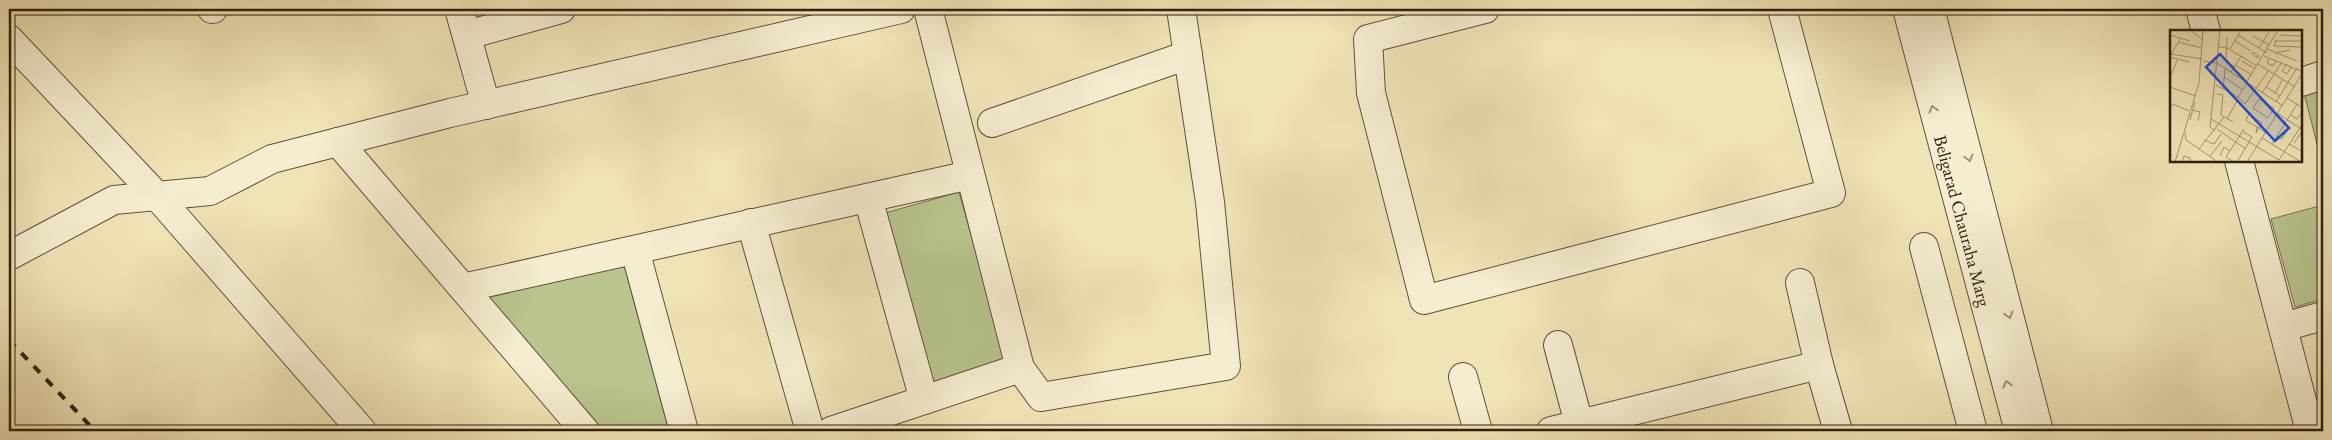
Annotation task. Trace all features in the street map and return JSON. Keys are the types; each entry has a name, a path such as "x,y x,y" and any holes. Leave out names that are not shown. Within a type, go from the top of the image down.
{"street":[{"path":"460,9 486,105"},
{"path":"467,35 561,9"},
{"path":"9,256 114,200 210,192 272,159 486,105 901,9"},
{"path":"928,9 1020,368 1041,397 1226,366 1210,202 1181,9"},
{"path":"1485,9 1368,39 1371,93 1424,300 1831,193 1782,9"},
{"name":"Beligarad Chauraha Marg","path":"1907,9 2019,431"},
{"path":"1930,9 2040,431"},
{"path":"2200,9 2206,30"},
{"path":"9,39 157,196 362,431"},
{"path":"992,123 1188,55"},
{"path":"2302,82 2323,75"},
{"path":"338,142 585,431"},
{"path":"2239,162 2310,431"},
{"path":"463,288 970,175"},
{"path":"868,198 924,400"},
{"path":"751,224 810,431"},
{"path":"1924,247 1973,431"},
{"path":"635,250 684,431"},
{"path":"1800,283 1819,365 1838,431"},
{"path":"2283,327 2323,316"},
{"path":"1558,345 1580,428"},
{"path":"1551,431 1580,428 1819,365"},
{"path":"831,431 1020,368"},
{"path":"1463,377 1478,431"}],"green space":[{"path":"2323,88 2323,167 2304,93"},
{"path":"959,192 1007,364 933,385 885,213"},
{"path":"2323,205 2323,299 2295,307 2271,219"},
{"path":"624,265 669,431 603,431 487,296"}],"railway":[{"path":"9,340 95,431"}]}
